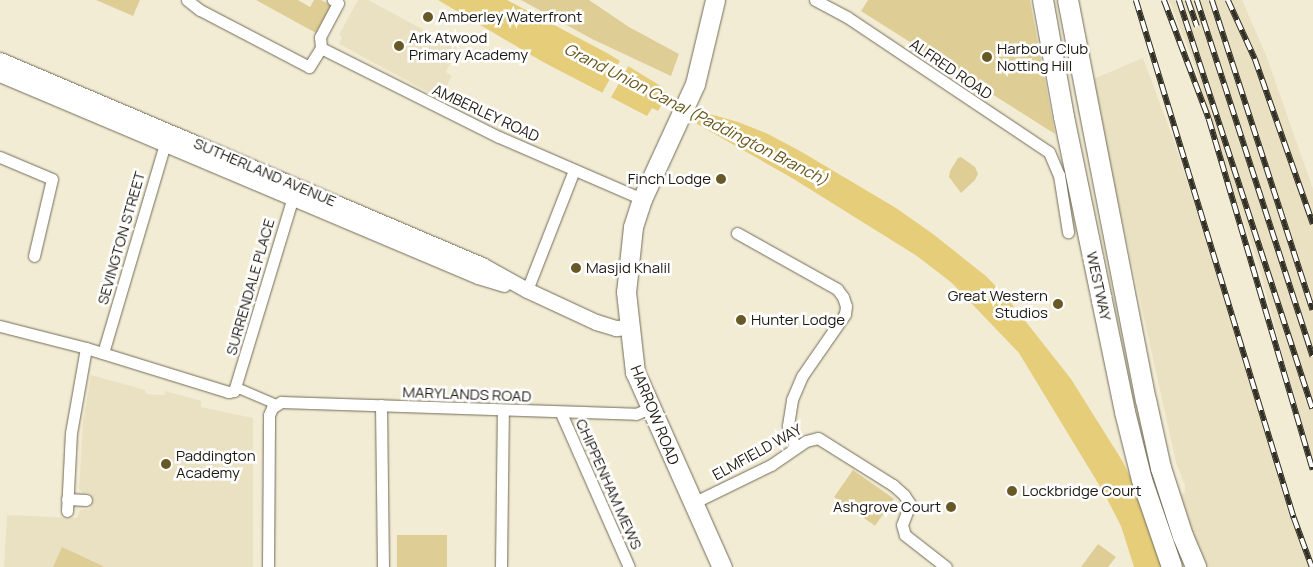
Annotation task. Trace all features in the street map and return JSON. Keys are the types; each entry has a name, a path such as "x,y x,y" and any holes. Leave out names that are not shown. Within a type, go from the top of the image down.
{"highway":[{"name":"WESTWAY","path":"1043,0 1064,117 1125,412 1142,480 1172,567"},
{"name":"WESTWAY","path":"1068,0 1161,468 1183,536 1196,567"}],"main road":[{"name":"HARROW ROAD","path":"715,0 692,92 642,199 633,227 628,256 626,292 628,327 635,372 722,567"}],"street":[{"path":"187,0 200,10 309,67 322,48 320,37 338,3 333,0"},
{"name":"ALFRED ROAD","path":"815,0 846,17 1049,152 1058,175 1068,232"},
{"name":"AMBERLEY ROAD","path":"322,48 444,111 642,199"},
{"name":"SUTHERLAND AVENUE","path":"0,60 167,137 294,191 478,276 527,290 596,322 616,328 628,327"},
{"name":"SUTHERLAND AVENUE","path":"0,74 167,137"},
{"name":"SEVINGTON STREET","path":"102,353 167,137"},
{"path":"0,158 52,179 34,256"},
{"path":"527,290 574,170"},
{"name":"SURRENDALE PLACE","path":"232,389 294,191"},
{"path":"737,232 837,289 846,306 845,314 802,376 792,400 788,426 795,447"},
{"name":"MARYLANDS ROAD","path":"0,326 86,348 279,403 636,414 650,408"},
{"path":"67,511 71,433 86,348"},
{"path":"268,567 269,415 279,403"},
{"path":"381,405 383,567"},
{"path":"501,567 503,410"},
{"name":"CHIPPENHAM MEWS","path":"561,412 629,567"},
{"name":"ELMFIELD WAY","path":"693,503 771,465 795,447 818,438 893,486 910,504 902,526 905,535 946,567"},
{"path":"67,499 86,500"}],"shaded area":[{"path":"96,0 140,0 133,16"},
{"path":"256,0 298,0 310,7 314,0 321,0 331,5 316,33"},
{"name":"Ark Atwood Primary Academy","path":"358,0 368,0 458,48 446,72 452,76 442,95 432,90 430,93 339,44 342,37 339,35"},
{"path":"521,0 589,0 629,27 679,54 671,76 592,39"},
{"name":"Harbour Club Notting Hill","path":"868,0 1030,0 1055,134 861,11"},
{"path":"1169,0 1242,0 1266,55 1313,189 1313,460 1285,365 1258,262 1217,145 1194,63"},
{"path":"1143,58 1175,144 1228,308 1290,518 1309,567 1187,567 1176,495 1185,493 1185,486 1176,462 1091,80"},
{"path":"961,157 975,167 978,174 975,180 961,193 949,177 950,171 958,158"},
{"name":"Paddington Academy","path":"91,375 145,390 146,394 165,395 165,391 201,401 201,407 253,418 253,567 4,567 7,515 77,518 80,510 90,509 91,494 83,493 79,489 83,422"},
{"path":"853,470 894,499 875,526 834,497"},
{"path":"397,535 447,535 447,567 397,567"},
{"path":"1098,544 1116,557 1108,567 1081,567"},
{"path":"62,547 105,567 53,567"}],"water":[{"name":"Grand Union Canal (Paddington Branch)","path":"438,0 507,0 607,53 659,85 668,95 699,111 738,122 766,133 800,151 896,208 933,234 987,277 1008,299 1071,379 1123,462 1141,500 1164,567 1134,567 1121,526 1104,493 1019,353 952,283 917,256 792,178 662,104 658,111 652,108 647,116 543,62"}],"pier":[{"path":"621,59 630,64 610,99 602,94"}],"railway":[{"path":"1136,0 1294,518 1312,567"},
{"path":"1164,0 1209,119 1313,470"},
{"path":"1179,0 1313,409"},
{"path":"1188,0 1197,26"},
{"path":"1197,0 1313,357"},
{"path":"1212,0 1313,310"},
{"path":"1228,0 1255,59 1313,224"}],"place":[{"name":"Amberley Waterfront","path":"428,17"},
{"name":"Ark Atwood Primary Academy","path":"399,46"},
{"name":"Harbour Club Notting Hill","path":"987,57"},
{"name":"Finch Lodge","path":"721,179"},
{"name":"Masjid Khalil","path":"576,268"},
{"name":"Great Western Studios","path":"1058,304"},
{"name":"Hunter Lodge","path":"741,320"},
{"name":"Paddington Academy","path":"166,464"},
{"name":"Lockbridge Court","path":"1012,491"},
{"name":"Ashgrove Court","path":"951,507"}]}
